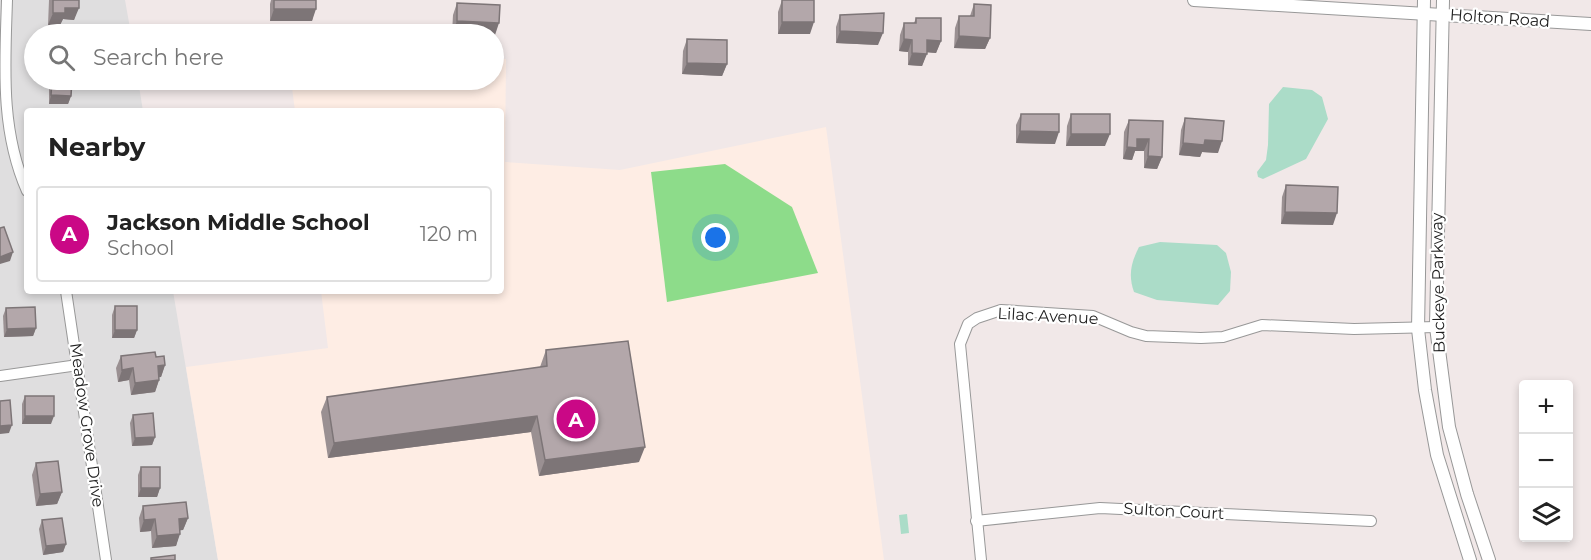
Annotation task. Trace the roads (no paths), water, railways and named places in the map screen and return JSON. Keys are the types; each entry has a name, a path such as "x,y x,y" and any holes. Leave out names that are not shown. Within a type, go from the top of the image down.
{"street":[{"path":"7,0 5,100 10,141 24,182"},
{"name":"Holton Road","path":"1194,0 1591,24"},
{"name":"Buckeye Parkway","path":"1424,0 1418,329 1425,390 1437,455 1470,560"},
{"name":"Buckeye Parkway","path":"1443,0 1436,327 1449,427 1467,494 1489,560"},
{"name":"Meadow Grove Drive","path":"66,294 106,560"},
{"name":"Lilac Avenue","path":"981,560 960,344 968,324 977,318 1001,310 1082,315 1106,319 1131,332 1146,336 1201,338 1223,337 1262,325 1418,329 1436,327"},
{"path":"0,376 78,365"},
{"name":"Sulton Court","path":"976,521 1100,508 1371,522"}],"place":[{"name":"Jackson Middle School","path":"576,419"}]}
